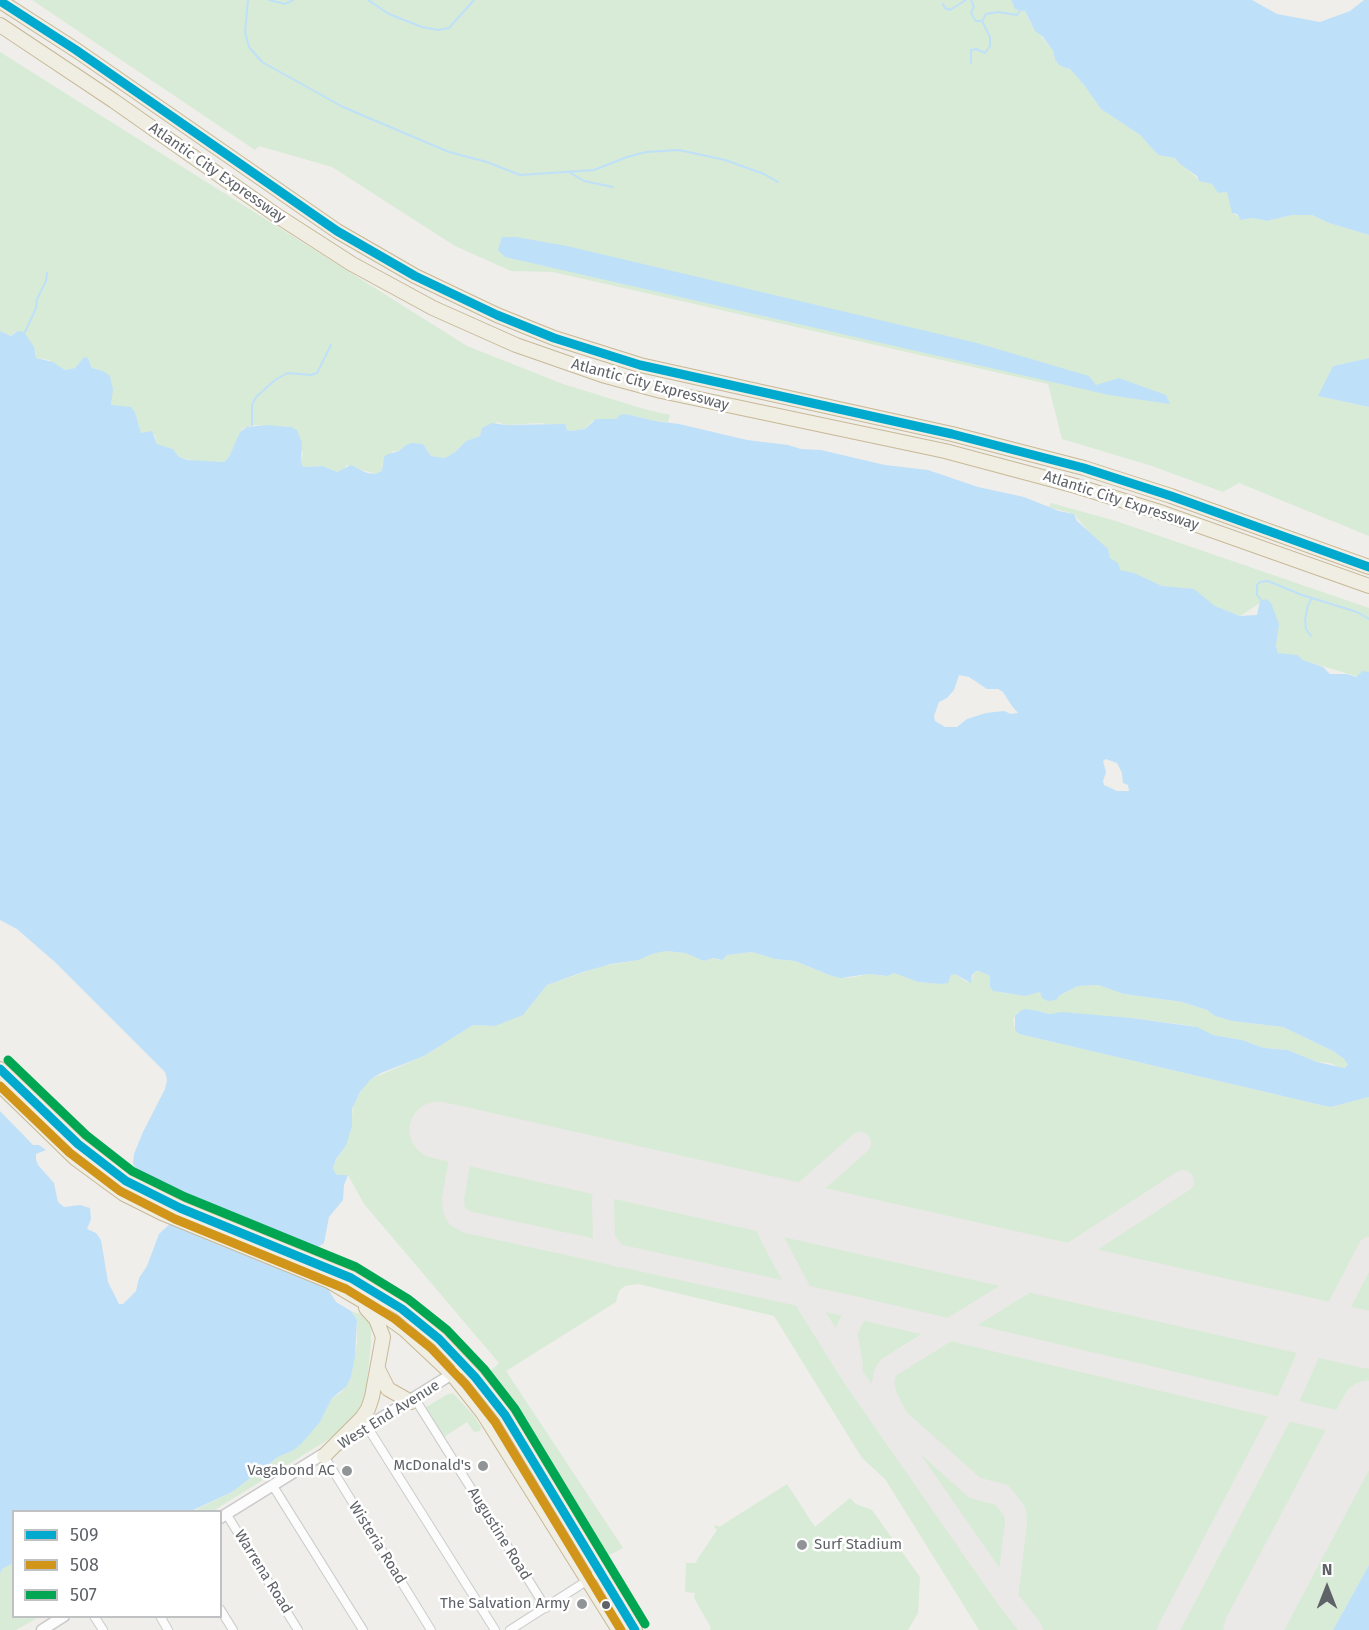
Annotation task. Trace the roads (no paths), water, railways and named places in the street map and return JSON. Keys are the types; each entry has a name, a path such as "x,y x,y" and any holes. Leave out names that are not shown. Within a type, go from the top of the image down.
{"highway":[{"name":"Atlantic City Expressway","path":"0,2 84,56 337,231 415,276 497,315 554,338 640,365 952,434 1084,468 1171,496 1369,567"},
{"name":"Atlantic City Expressway","path":"0,25 114,100 276,215 343,259 432,308 516,345 602,375 671,393 945,451 1044,476 1163,513 1369,586"},
{"path":"0,1068 88,1154 164,1208"},
{"path":"0,1085 87,1168 124,1194 332,1276 371,1289 402,1309 439,1339 486,1389 505,1415 594,1577 619,1630"},
{"path":"324,1456 365,1413 372,1397 383,1341 381,1328 373,1315 332,1276"},
{"path":"344,1289 404,1329 452,1374 492,1426 594,1577 635,1630"},
{"path":"378,1369 388,1389 413,1400"}],"main road":[{"name":"West End Avenue","path":"224,1516 324,1456 465,1366"},
{"path":"42,1630 62,1618"}],"street":[{"name":"Augustine Road","path":"413,1400 546,1608"},
{"path":"368,1428 495,1630"},
{"name":"Wisteria Road","path":"324,1456 431,1630"},
{"path":"273,1486 363,1630"},
{"name":"Warrena Road","path":"224,1516 298,1630"},
{"path":"510,1630 594,1577"},
{"path":"222,1612 233,1630"}],"water":[{"path":"1011,0 1252,0 1277,14 1320,22 1350,11 1364,0 1369,0 1369,235 1329,223 1312,215 1292,215 1267,221 1253,218 1241,220 1237,214 1232,213 1227,192 1218,193 1212,184 1199,181 1197,176 1175,158 1158,155 1140,135 1101,109 1070,69 1060,66 1055,60 1053,51 1043,37 1035,31 1025,11 1015,9"},
{"path":"502,237 516,237 567,246 977,343 1089,376 1096,385 1119,378 1166,395 1170,404 1109,395 505,257 498,250"},
{"path":"0,331 11,336 18,331 24,332 34,347 36,358 53,362 65,370 75,368 84,357 88,358 92,368 110,376 113,389 111,405 131,407 135,412 141,433 152,431 157,444 173,449 179,457 188,460 224,462 229,457 240,432 247,427 266,425 291,427 297,430 302,443 303,467 323,466 337,472 351,465 367,473 375,474 382,471 384,457 399,451 406,445 423,444 431,456 445,458 466,441 480,436 482,428 492,423 505,425 565,424 567,430 570,431 585,429 596,419 616,419 626,414 747,440 821,450 885,465 928,470 978,487 1024,497 1059,511 1074,514 1077,521 1108,549 1110,558 1118,563 1120,570 1134,573 1162,586 1194,589 1215,606 1240,616 1257,615 1260,601 1266,599 1271,603 1279,624 1276,645 1278,653 1297,655 1303,660 1323,667 1330,674 1347,674 1356,677 1363,671 1369,672 1369,1097 1331,1107 1325,1106 1019,1034 1015,1030 1015,1015 1024,1009 1050,1014 1062,1012 1132,1018 1197,1027 1213,1035 1242,1040 1264,1048 1288,1050 1317,1062 1344,1068 1348,1065 1333,1051 1283,1027 1232,1021 1182,1002 1124,994 1098,985 1078,986 1060,995 1056,1000 1048,1001 1042,998 1040,992 1025,996 993,991 990,987 990,976 979,971 972,975 971,983 955,974 951,975 948,983 941,984 918,982 894,973 887,976 868,974 841,978 795,961 775,959 752,952 727,955 722,960 713,958 704,961 685,953 666,951 639,960 611,964 583,972 547,985 523,1015 495,1026 473,1025 424,1056 381,1073 371,1079 360,1092 352,1109 352,1126 346,1146 336,1159 333,1169 337,1175 348,1175 344,1185 343,1200 329,1217 324,1243 315,1249 312,1256 336,1302 351,1311 357,1320 355,1357 351,1377 346,1387 332,1398 320,1422 301,1444 278,1457 232,1492 193,1510 12,1510 12,1564 2,1569 0,1574 0,1111 33,1145 39,1145 46,1150 36,1154 36,1160 54,1183 58,1202 64,1207 80,1205 90,1208 91,1219 87,1229 96,1233 101,1240 108,1282 119,1304 123,1304 136,1291 139,1278 147,1266 159,1234 176,1218 189,1200 133,1164 134,1154 143,1132 165,1089 167,1080 165,1072 56,963 17,929 0,920","holes":["959,675 969,677 987,689 998,689 1003,692 1018,713 1011,714 1004,711 986,713 967,719 957,727 945,727 935,721 934,716 939,702 947,698 954,690","1106,759 1117,763 1122,773 1123,783 1128,785 1129,791 1117,791 1104,785 1106,772 1103,761"]},
{"path":"1369,358 1369,407 1318,396 1333,366"},
{"path":"1369,1565 1369,1630 1333,1630"}],"waterway":[{"path":"248,0 245,32 249,47 262,62 343,107 449,152 487,162 520,175 594,170 646,152 679,150 725,160 764,174 778,182"},
{"path":"269,0 285,4 293,0"},
{"path":"368,0 389,14 422,27 438,30 449,28 474,0"},
{"path":"943,4 950,10 966,0"},
{"path":"971,0 974,7 971,12 973,17 976,21 982,21"},
{"path":"982,21 986,14 998,12 1017,15 1020,10"},
{"path":"971,63 971,50 976,49 985,53 990,46 990,37 982,21"},
{"path":"569,172 584,181 613,187"},
{"path":"25,332 36,308 47,273"},
{"path":"252,425 252,405 256,397 275,380 287,373 311,375 317,373 331,345"},
{"path":"1261,600 1257,595 1257,585 1268,581 1302,595 1357,612 1369,619"},
{"path":"1311,636 1306,629 1305,620 1312,598"}],"place":[{"name":"McDonald's","path":"483,1466"},
{"name":"Vagabond AC","path":"347,1471"},
{"name":"Surf Stadium","path":"802,1545"},
{"name":"The Salvation Army","path":"582,1604"}]}
